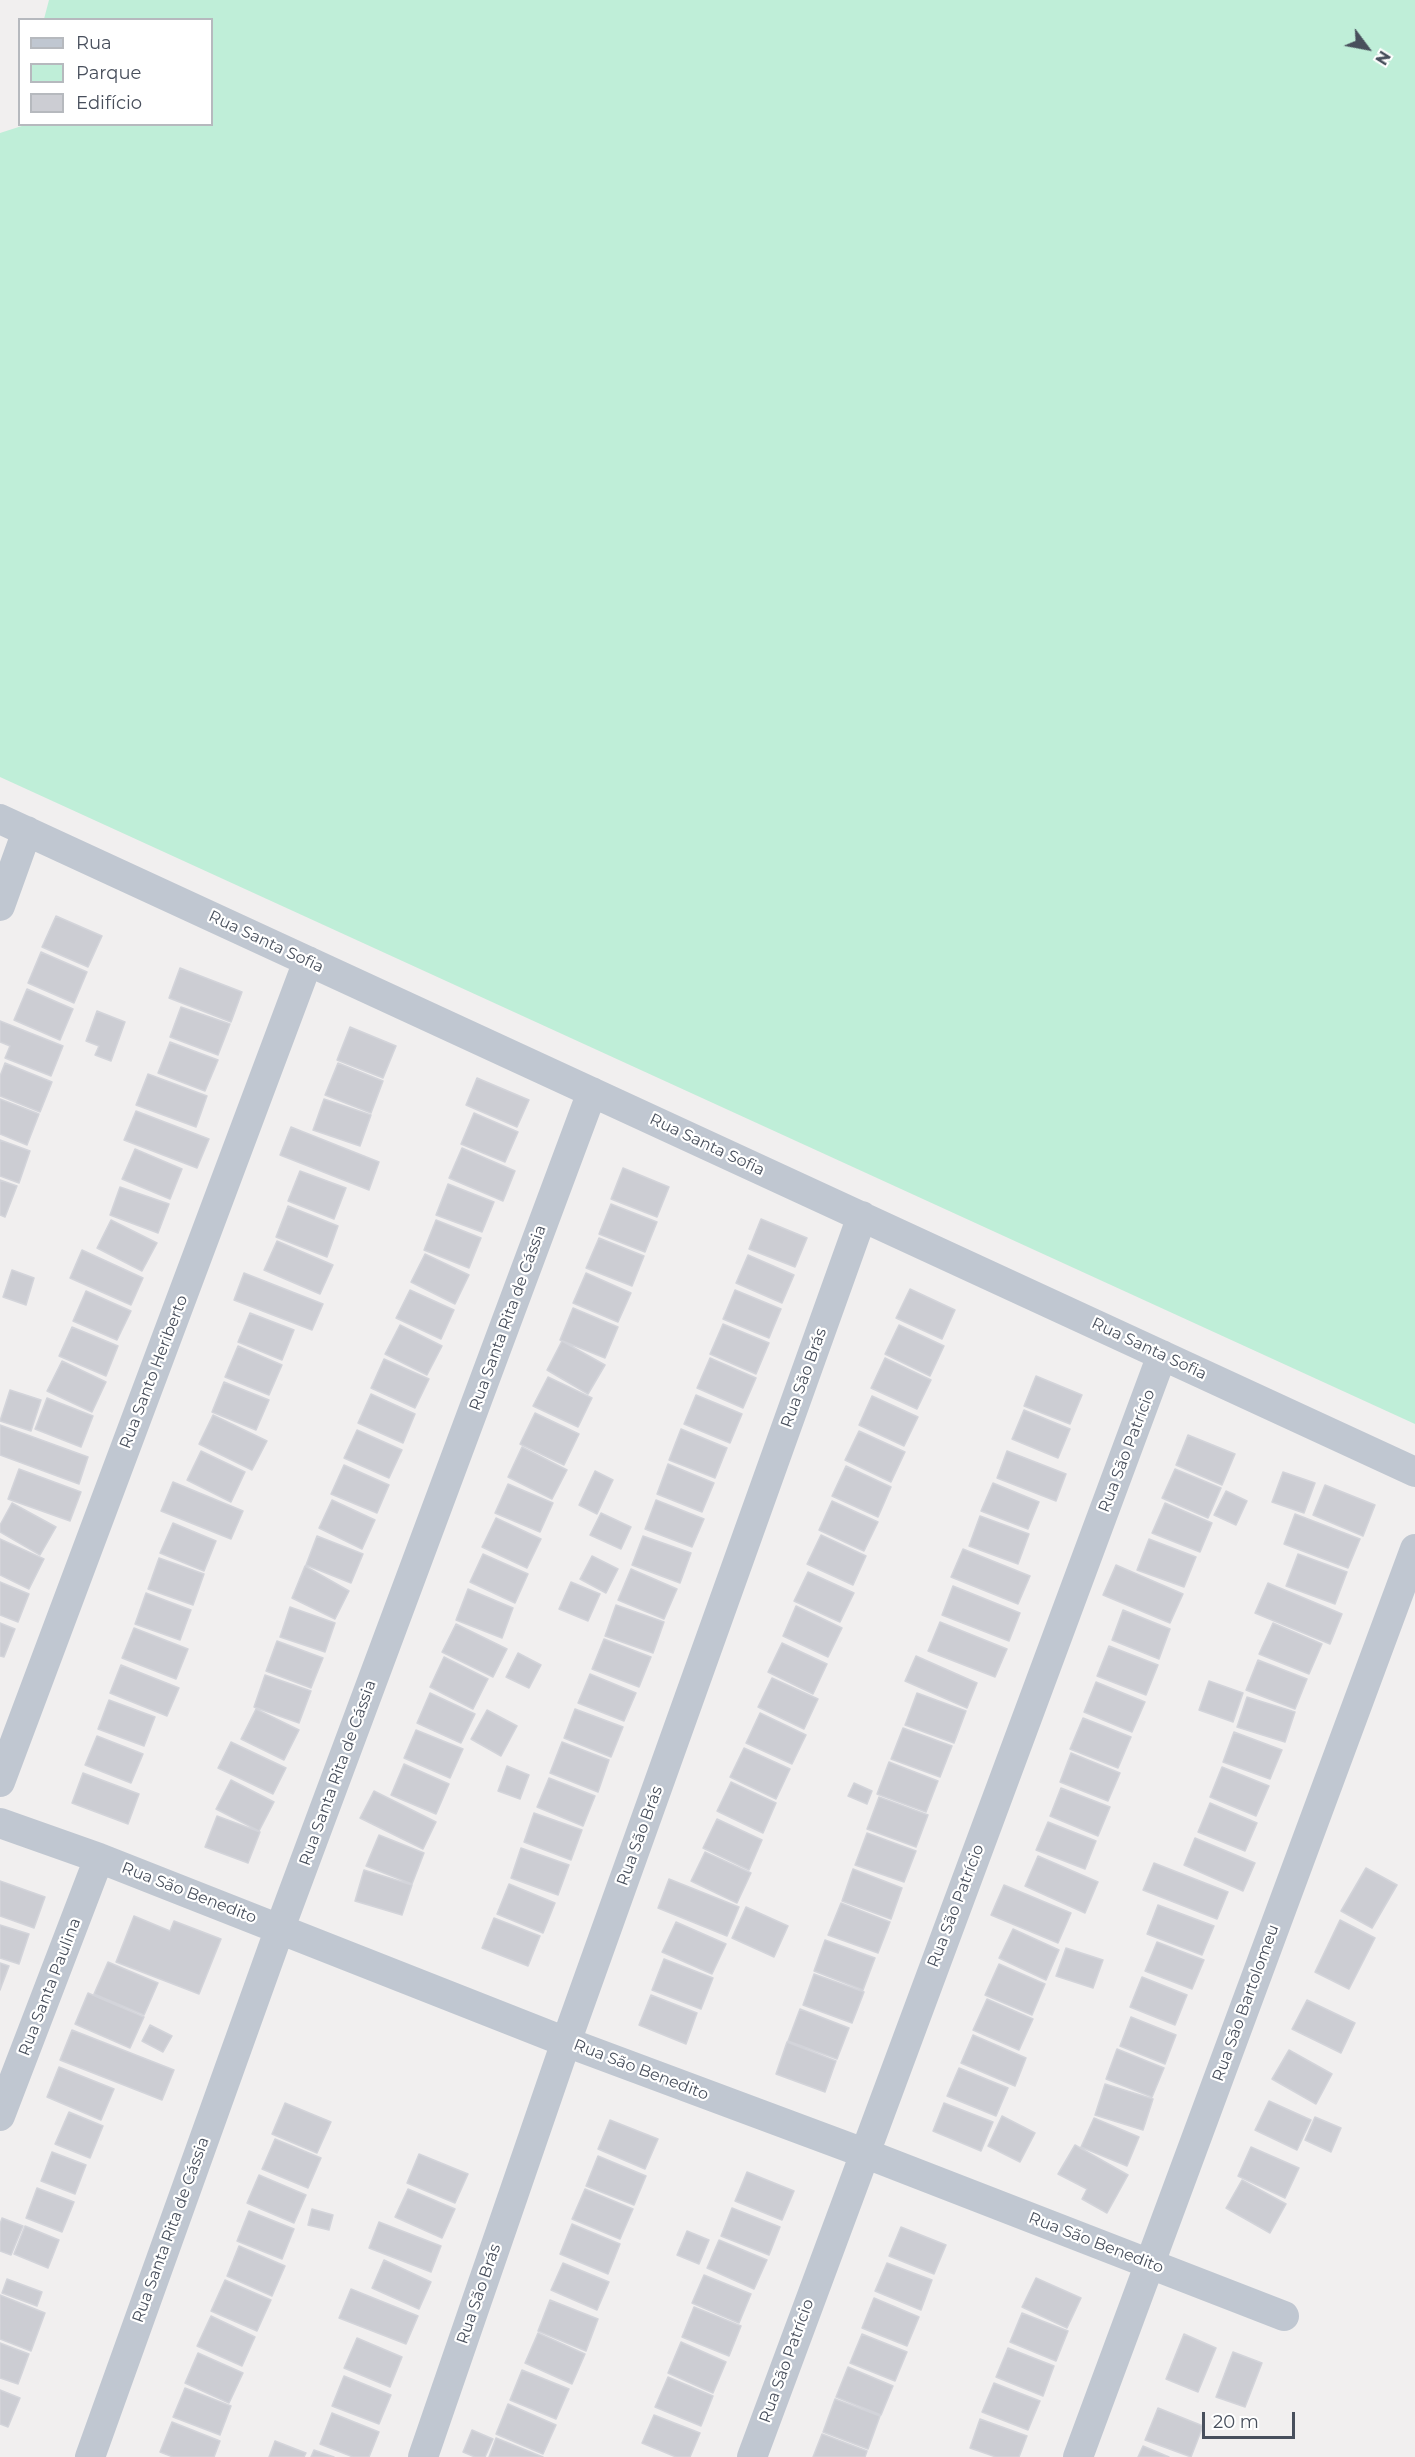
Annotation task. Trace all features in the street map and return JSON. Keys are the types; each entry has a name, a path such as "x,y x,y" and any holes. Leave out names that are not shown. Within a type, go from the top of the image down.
{"street":[{"name":"Rua Santa Sofia","path":"0,819 1415,1472"},
{"path":"0,906 27,831"},
{"name":"Rua Santo Heriberto","path":"0,1782 308,961"},
{"name":"Rua Santa Rita de Cássia","path":"90,2457 280,1928 592,1092"},
{"name":"Rua São Brás","path":"423,2457 566,2042 862,1216"},
{"name":"Rua São Patrício","path":"752,2457 1162,1355"},
{"name":"Rua São Bartolomeu","path":"1078,2457 1415,1549"},
{"name":"Rua São Benedito","path":"0,1822 280,1928 566,2042 864,2153 1284,2316"},
{"name":"Rua Santa Paulina","path":"0,2116 99,1858"}],"green space":[{"path":"49,0 1415,0 1415,1424 0,777 0,133 22,126 213,126 213,18 44,18"}],"building":[{"path":"56,916 102,936 88,967 42,947"},
{"path":"41,952 87,972 74,1003 28,983"},
{"path":"180,968 242,992 231,1022 169,998"},
{"path":"27,989 73,1009 60,1040 14,1020"},
{"path":"181,1007 230,1024 218,1055 170,1037"},
{"path":"97,1011 125,1022 111,1061 95,1055 99,1046 86,1041"},
{"path":"0,1021 63,1046 51,1076 5,1058 10,1046 0,1042"},
{"path":"350,1027 396,1046 383,1078 337,1060"},
{"path":"170,1042 218,1060 205,1091 158,1073"},
{"path":"5,1063 52,1082 40,1112 0,1096 0,1076"},
{"path":"338,1063 383,1081 371,1113 325,1095"},
{"path":"148,1074 207,1096 196,1127 136,1105"},
{"path":"477,1078 529,1100 517,1127 466,1105"},
{"path":"0,1099 39,1114 27,1145 0,1134"},
{"path":"324,1099 371,1115 360,1146 313,1130"},
{"path":"136,1111 209,1139 197,1168 124,1140"},
{"path":"474,1113 518,1132 505,1162 461,1144"},
{"path":"291,1127 379,1162 369,1190 280,1155"},
{"path":"0,1140 30,1151 19,1183 0,1176"},
{"path":"462,1148 515,1171 503,1201 449,1178"},
{"path":"135,1149 182,1169 170,1199 122,1179"},
{"path":"623,1168 669,1187 657,1217 611,1199"},
{"path":"300,1171 346,1188 334,1219 288,1201"},
{"path":"0,1180 17,1186 5,1217 0,1215"},
{"path":"448,1184 494,1202 482,1232 436,1215"},
{"path":"120,1187 169,1204 158,1233 110,1215"},
{"path":"611,1204 657,1222 645,1252 599,1234"},
{"path":"288,1206 338,1226 327,1257 276,1237"},
{"path":"761,1219 807,1238 795,1267 749,1249"},
{"path":"111,1220 157,1243 142,1271 97,1248"},
{"path":"436,1220 481,1238 469,1268 424,1250"},
{"path":"599,1238 644,1256 632,1286 586,1268"},
{"path":"277,1241 333,1265 320,1294 264,1270"},
{"path":"82,1250 143,1278 131,1305 70,1278"},
{"path":"425,1254 469,1275 455,1304 411,1282"},
{"path":"748,1255 794,1275 782,1303 736,1283"},
{"path":"12,1270 34,1278 26,1305 3,1297"},
{"path":"244,1273 323,1304 312,1330 234,1300"},
{"path":"586,1273 631,1293 618,1322 573,1303"},
{"path":"910,1289 955,1310 942,1339 896,1318"},
{"path":"410,1290 454,1310 441,1339 396,1318"},
{"path":"735,1290 781,1309 769,1338 723,1319"},
{"path":"86,1291 131,1311 117,1340 73,1321"},
{"path":"573,1308 618,1327 605,1358 560,1340"},
{"path":"250,1313 294,1330 282,1360 238,1342"},
{"path":"723,1324 769,1343 756,1374 710,1354"},
{"path":"400,1325 442,1346 427,1375 385,1354"},
{"path":"899,1325 944,1346 930,1376 885,1354"},
{"path":"72,1327 118,1346 106,1376 59,1356"},
{"path":"562,1341 605,1365 588,1394 547,1370"},
{"path":"238,1346 282,1365 269,1395 225,1377"},
{"path":"710,1358 756,1378 743,1408 697,1388"},
{"path":"885,1358 931,1380 917,1409 871,1388"},
{"path":"384,1359 429,1379 415,1408 371,1388"},
{"path":"62,1361 106,1382 92,1412 47,1391"},
{"path":"1036,1376 1082,1395 1070,1424 1024,1406"},
{"path":"548,1377 592,1398 578,1427 533,1406"},
{"path":"224,1382 269,1400 256,1430 212,1412"},
{"path":"10,1390 41,1400 31,1431 0,1421"},
{"path":"371,1394 415,1414 403,1443 358,1423"},
{"path":"696,1395 742,1414 730,1443 684,1424"},
{"path":"872,1396 918,1417 904,1446 859,1425"},
{"path":"47,1398 93,1416 81,1447 35,1429"},
{"path":"1024,1410 1070,1429 1058,1458 1012,1439"},
{"path":"535,1413 579,1434 564,1465 520,1444"},
{"path":"213,1415 267,1441 252,1470 199,1444"},
{"path":"0,1425 88,1457 79,1484 0,1455"},
{"path":"681,1429 727,1448 715,1478 669,1460"},
{"path":"357,1430 402,1450 389,1478 344,1458"},
{"path":"859,1431 905,1452 891,1482 845,1460"},
{"path":"1188,1435 1235,1454 1222,1485 1176,1465"},
{"path":"522,1447 567,1470 552,1499 508,1477"},
{"path":"201,1451 245,1472 231,1502 187,1480"},
{"path":"1007,1451 1066,1474 1056,1501 997,1478"},
{"path":"668,1464 714,1483 702,1512 657,1494"},
{"path":"344,1465 389,1485 377,1513 331,1494"},
{"path":"846,1466 891,1487 878,1517 832,1496"},
{"path":"19,1469 81,1492 70,1521 8,1499"},
{"path":"1175,1469 1221,1488 1208,1518 1162,1498"},
{"path":"595,1471 613,1480 597,1514 579,1505"},
{"path":"1283,1472 1315,1483 1304,1513 1272,1502"},
{"path":"173,1482 243,1511 231,1539 161,1511"},
{"path":"993,1483 1039,1502 1028,1529 981,1511"},
{"path":"508,1484 553,1503 540,1532 495,1513"},
{"path":"1325,1485 1375,1505 1363,1536 1313,1515"},
{"path":"1226,1491 1247,1501 1236,1525 1214,1515"},
{"path":"332,1500 375,1520 362,1549 319,1528"},
{"path":"656,1500 704,1519 692,1547 645,1529"},
{"path":"832,1501 878,1522 864,1551 819,1530"},
{"path":"12,1503 56,1527 40,1555 0,1532 0,1525"},
{"path":"1165,1503 1212,1523 1200,1552 1152,1533"},
{"path":"601,1513 631,1527 621,1549 590,1535"},
{"path":"1295,1514 1360,1539 1348,1568 1284,1544"},
{"path":"980,1516 1029,1534 1018,1564 969,1546"},
{"path":"496,1518 541,1539 527,1568 482,1547"},
{"path":"173,1523 216,1541 204,1571 160,1553"},
{"path":"821,1535 866,1556 853,1585 807,1564"},
{"path":"317,1536 363,1554 351,1583 306,1565"},
{"path":"643,1536 691,1553 680,1583 632,1565"},
{"path":"0,1539 44,1559 29,1589 0,1575"},
{"path":"1149,1539 1196,1557 1184,1587 1137,1570"},
{"path":"963,1549 1030,1576 1018,1604 951,1577"},
{"path":"483,1554 528,1574 515,1603 470,1582"},
{"path":"1298,1554 1347,1572 1335,1604 1286,1586"},
{"path":"592,1556 618,1569 606,1593 580,1579"},
{"path":"159,1558 204,1574 193,1605 148,1589"},
{"path":"1116,1565 1183,1594 1170,1623 1103,1595"},
{"path":"305,1566 349,1591 335,1619 292,1598"},
{"path":"631,1569 677,1589 664,1619 618,1600"},
{"path":"808,1572 854,1593 840,1622 794,1601"},
{"path":"0,1582 29,1594 18,1622 0,1615"},
{"path":"571,1582 600,1594 588,1621 559,1609"},
{"path":"1268,1583 1342,1614 1330,1644 1255,1613"},
{"path":"953,1586 1020,1613 1009,1641 942,1615"},
{"path":"468,1589 513,1608 502,1638 456,1620"},
{"path":"146,1593 191,1610 180,1640 135,1624"},
{"path":"616,1605 664,1622 653,1653 605,1636"},
{"path":"796,1606 842,1628 828,1657 783,1636"},
{"path":"290,1607 335,1623 325,1652 280,1637"},
{"path":"1123,1610 1170,1629 1159,1659 1112,1640"},
{"path":"940,1622 1007,1649 995,1677 928,1651"},
{"path":"0,1623 15,1629 4,1657 0,1656"},
{"path":"1273,1623 1322,1644 1309,1674 1259,1654"},
{"path":"456,1624 507,1649 493,1677 442,1652"},
{"path":"134,1628 188,1649 176,1679 122,1658"},
{"path":"604,1639 651,1657 639,1687 592,1669"},
{"path":"277,1641 323,1658 311,1688 266,1671"},
{"path":"782,1643 827,1664 813,1694 768,1672"},
{"path":"1109,1646 1158,1665 1146,1695 1097,1676"},
{"path":"518,1653 541,1665 529,1688 506,1677"},
{"path":"916,1656 977,1683 967,1708 905,1681"},
{"path":"444,1657 488,1679 473,1709 430,1687"},
{"path":"1258,1660 1307,1679 1295,1709 1246,1690"},
{"path":"121,1665 179,1688 167,1716 110,1693"},
{"path":"590,1674 636,1693 624,1721 578,1703"},
{"path":"265,1675 311,1691 299,1723 254,1707"},
{"path":"772,1678 818,1699 804,1729 758,1707"},
{"path":"1209,1681 1243,1693 1233,1722 1199,1710"},
{"path":"1096,1682 1145,1702 1132,1732 1084,1712"},
{"path":"430,1693 475,1714 461,1743 417,1723"},
{"path":"917,1693 966,1711 954,1743 905,1725"},
{"path":"1247,1697 1295,1712 1285,1742 1237,1727"},
{"path":"109,1700 155,1717 144,1746 98,1729"},
{"path":"256,1709 299,1730 284,1760 241,1739"},
{"path":"575,1709 623,1727 611,1757 564,1738"},
{"path":"487,1710 517,1726 501,1756 471,1739"},
{"path":"760,1713 806,1735 792,1764 746,1743"},
{"path":"1083,1718 1131,1737 1118,1768 1070,1749"},
{"path":"903,1728 952,1746 940,1777 891,1759"},
{"path":"416,1730 463,1749 450,1778 404,1758"},
{"path":"1234,1732 1282,1750 1270,1779 1223,1762"},
{"path":"97,1736 143,1754 131,1783 85,1765"},
{"path":"231,1742 286,1768 273,1794 218,1768"},
{"path":"562,1742 609,1760 598,1792 550,1773"},
{"path":"744,1748 790,1769 776,1799 730,1777"},
{"path":"1071,1753 1120,1773 1108,1801 1060,1782"},
{"path":"889,1762 938,1781 926,1812 877,1794"},
{"path":"404,1764 449,1784 436,1814 391,1795"},
{"path":"507,1766 529,1775 520,1799 498,1791"},
{"path":"1222,1767 1269,1786 1256,1816 1210,1797"},
{"path":"83,1773 139,1794 128,1824 72,1803"},
{"path":"549,1778 595,1796 583,1826 537,1807"},
{"path":"231,1780 274,1802 259,1831 216,1809"},
{"path":"731,1782 776,1803 763,1833 717,1811"},
{"path":"854,1783 872,1791 867,1804 848,1796"},
{"path":"1061,1788 1110,1807 1098,1836 1050,1816"},
{"path":"374,1791 436,1822 423,1849 360,1818"},
{"path":"879,1797 928,1815 916,1847 867,1829"},
{"path":"1210,1803 1257,1823 1245,1851 1198,1832"},
{"path":"534,1813 582,1830 571,1860 524,1842"},
{"path":"217,1816 260,1832 248,1863 205,1847"},
{"path":"717,1819 762,1840 749,1870 703,1848"},
{"path":"1048,1822 1096,1841 1085,1869 1036,1850"},
{"path":"867,1833 916,1851 904,1882 855,1865"},
{"path":"379,1835 424,1853 412,1884 366,1866"},
{"path":"1195,1838 1255,1863 1243,1891 1184,1865"},
{"path":"521,1848 569,1865 558,1895 511,1878"},
{"path":"705,1852 751,1873 737,1903 691,1881"},
{"path":"1038,1856 1098,1882 1085,1913 1025,1886"},
{"path":"1154,1863 1228,1892 1217,1919 1143,1890"},
{"path":"1366,1868 1397,1885 1372,1928 1341,1911"},
{"path":"853,1869 902,1888 891,1919 842,1901"},
{"path":"364,1870 412,1885 402,1915 355,1901"},
{"path":"669,1879 739,1907 727,1936 658,1908"},
{"path":"0,1881 45,1897 34,1928 0,1916"},
{"path":"509,1884 555,1903 543,1933 497,1914"},
{"path":"1004,1885 1071,1913 1058,1943 991,1915"},
{"path":"841,1903 890,1922 878,1953 828,1935"},
{"path":"1158,1905 1214,1926 1202,1955 1147,1934"},
{"path":"746,1907 788,1926 774,1957 732,1938"},
{"path":"134,1916 170,1931 174,1921 221,1939 199,1994 116,1962"},
{"path":"494,1918 540,1936 528,1966 482,1948"},
{"path":"1340,1920 1375,1938 1349,1989 1315,1972"},
{"path":"676,1922 726,1944 712,1974 662,1952"},
{"path":"0,1925 29,1934 19,1964 0,1958"},
{"path":"1013,1929 1059,1950 1046,1980 999,1958"},
{"path":"825,1940 875,1958 863,1990 814,1971"},
{"path":"1157,1942 1204,1960 1192,1989 1145,1971"},
{"path":"1066,1948 1103,1960 1093,1988 1056,1976"},
{"path":"664,1959 713,1978 701,2009 652,1990"},
{"path":"108,1962 158,1983 144,2015 94,1994"},
{"path":"0,1963 9,1966 0,1990"},
{"path":"999,1964 1045,1984 1032,2015 985,1995"},
{"path":"814,1974 864,1992 852,2023 803,2005"},
{"path":"1142,1977 1187,1995 1175,2025 1130,2007"},
{"path":"88,1993 144,2017 130,2048 75,2024"},
{"path":"651,1995 697,2013 686,2044 639,2025"},
{"path":"987,1999 1033,2019 1019,2050 973,2030"},
{"path":"1307,2000 1355,2023 1341,2053 1292,2029"},
{"path":"800,2009 849,2028 837,2059 788,2041"},
{"path":"1131,2017 1176,2035 1165,2064 1120,2046"},
{"path":"150,2025 172,2036 163,2052 142,2041"},
{"path":"72,2030 174,2070 162,2100 60,2060"},
{"path":"973,2035 1026,2058 1015,2086 961,2063"},
{"path":"787,2042 836,2061 825,2092 776,2074"},
{"path":"1117,2049 1164,2068 1152,2097 1106,2079"},
{"path":"1289,2050 1332,2074 1316,2104 1272,2079"},
{"path":"59,2067 114,2089 101,2120 47,2097"},
{"path":"959,2068 1008,2088 996,2116 947,2096"},
{"path":"1105,2084 1153,2099 1143,2130 1095,2115"},
{"path":"1269,2101 1311,2120 1297,2150 1255,2130"},
{"path":"285,2103 331,2122 317,2153 272,2134"},
{"path":"944,2103 993,2122 981,2151 933,2131"},
{"path":"69,2112 103,2126 90,2158 55,2144"},
{"path":"1002,2116 1035,2133 1020,2162 988,2146"},
{"path":"1315,2117 1341,2128 1331,2152 1305,2140"},
{"path":"1094,2118 1139,2137 1127,2166 1081,2147"},
{"path":"610,2120 658,2139 645,2169 598,2149"},
{"path":"275,2139 321,2158 308,2188 262,2169"},
{"path":"1075,2145 1128,2175 1107,2213 1082,2199 1087,2189 1058,2174"},
{"path":"1251,2147 1299,2168 1285,2198 1238,2176"},
{"path":"52,2152 86,2165 75,2194 41,2181"},
{"path":"419,2154 468,2174 455,2203 407,2183"},
{"path":"598,2156 646,2176 634,2205 586,2186"},
{"path":"747,2172 794,2191 782,2220 735,2201"},
{"path":"259,2175 306,2195 294,2223 247,2203"},
{"path":"1242,2180 1286,2204 1270,2233 1226,2208"},
{"path":"37,2188 74,2202 62,2232 26,2218"},
{"path":"408,2189 455,2209 442,2238 395,2217"},
{"path":"585,2189 633,2209 620,2239 572,2219"},
{"path":"732,2208 780,2227 769,2255 721,2236"},
{"path":"312,2209 333,2215 329,2230 308,2225"},
{"path":"249,2211 294,2229 282,2259 237,2241"},
{"path":"2,2218 23,2226 11,2255 0,2251"},
{"path":"379,2222 441,2246 431,2272 369,2248"},
{"path":"572,2224 620,2244 608,2274 560,2254"},
{"path":"25,2226 59,2240 48,2268 14,2254"},
{"path":"901,2227 946,2245 934,2274 889,2256"},
{"path":"687,2231 709,2240 699,2264 677,2255"},
{"path":"719,2240 767,2260 754,2289 707,2268"},
{"path":"239,2246 285,2266 272,2296 227,2276"},
{"path":"384,2260 431,2282 419,2309 372,2288"},
{"path":"563,2263 609,2282 597,2310 551,2290"},
{"path":"887,2263 932,2280 921,2310 875,2291"},
{"path":"704,2275 751,2294 739,2323 692,2303"},
{"path":"1036,2278 1081,2298 1067,2328 1022,2307"},
{"path":"7,2279 42,2292 37,2306 2,2293"},
{"path":"225,2280 271,2300 257,2331 211,2311"},
{"path":"351,2289 418,2316 406,2344 339,2318"},
{"path":"0,2295 45,2313 31,2351 0,2339"},
{"path":"874,2298 919,2317 907,2346 862,2328"},
{"path":"550,2300 598,2319 586,2351 538,2331"},
{"path":"694,2307 741,2326 729,2356 682,2337"},
{"path":"1022,2313 1068,2331 1056,2361 1010,2342"},
{"path":"211,2316 255,2337 242,2366 197,2346"},
{"path":"538,2333 585,2354 572,2384 525,2363"},
{"path":"862,2334 907,2352 895,2381 850,2363"},
{"path":"1184,2334 1216,2348 1198,2392 1166,2379"},
{"path":"357,2338 402,2357 390,2387 344,2368"},
{"path":"681,2342 726,2362 713,2393 668,2373"},
{"path":"0,2343 29,2354 18,2384 0,2378"},
{"path":"1008,2348 1054,2366 1043,2396 996,2377"},
{"path":"1233,2352 1262,2363 1245,2407 1216,2397"},
{"path":"198,2353 243,2373 229,2403 185,2383"},
{"path":"848,2367 893,2386 881,2415 836,2397"},
{"path":"522,2370 569,2389 556,2419 510,2400"},
{"path":"344,2376 391,2395 379,2424 332,2406"},
{"path":"668,2377 713,2396 701,2426 655,2407"},
{"path":"994,2383 1040,2401 1028,2430 982,2412"},
{"path":"185,2388 231,2406 220,2435 173,2417"},
{"path":"0,2390 20,2398 8,2427 0,2424"},
{"path":"835,2399 880,2416 868,2449 823,2432"},
{"path":"508,2404 556,2425 543,2454 496,2434"},
{"path":"1158,2408 1203,2426 1191,2457 1145,2440"},
{"path":"332,2413 379,2432 369,2457 353,2457 320,2444"},
{"path":"654,2415 700,2433 690,2457 676,2457 642,2443"},
{"path":"980,2419 1027,2436 1019,2457 996,2457 970,2448"},
{"path":"172,2422 220,2441 214,2457 173,2457 160,2452"},
{"path":"472,2430 493,2439 485,2457 475,2457 463,2452"},
{"path":"822,2434 867,2451 865,2457 813,2457"},
{"path":"496,2438 543,2457 489,2457"},
{"path":"275,2441 306,2453 304,2457 269,2457"},
{"path":"1143,2446 1169,2457 1138,2457"},
{"path":"314,2450 334,2457 311,2457"}]}
